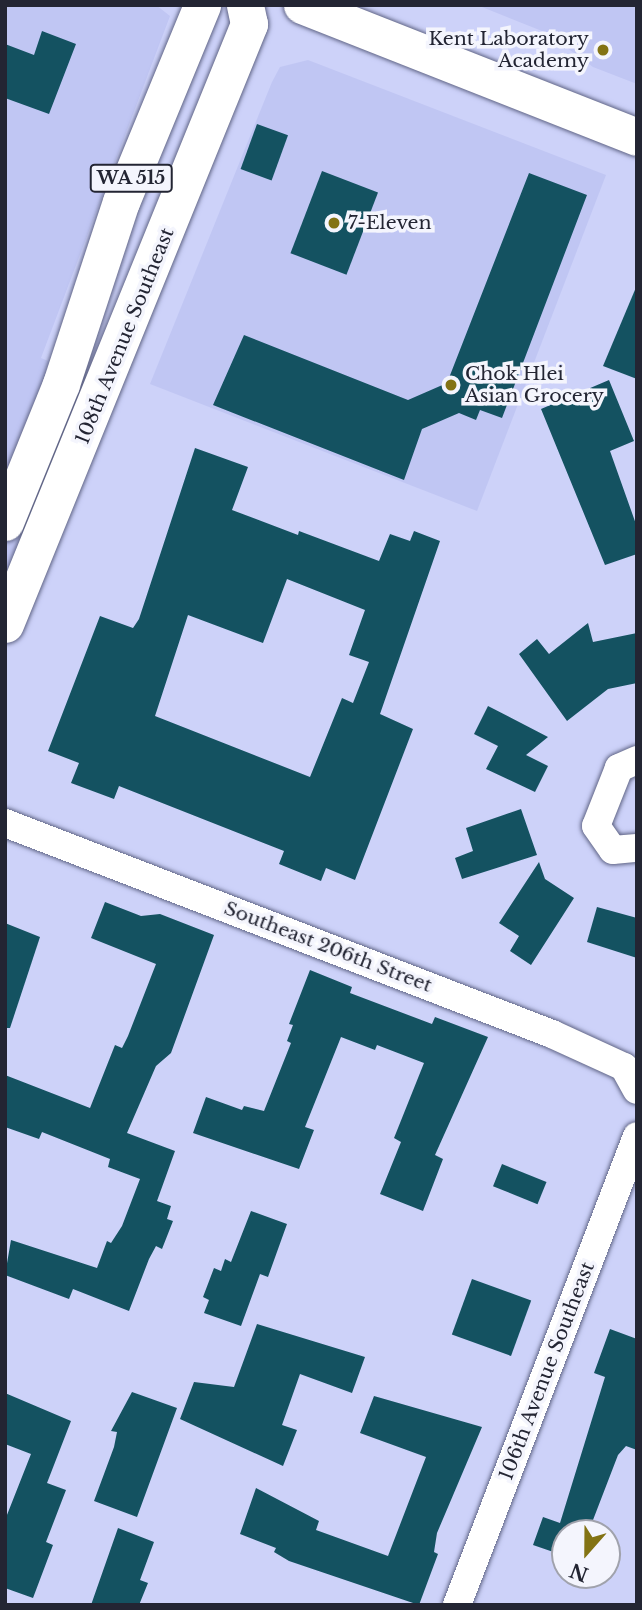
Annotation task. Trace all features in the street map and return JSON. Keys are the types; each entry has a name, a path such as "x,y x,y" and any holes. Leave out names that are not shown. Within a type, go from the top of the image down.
{"main road":[{"name":"WA 515","path":"5,522 61,384 121,201 202,5"},
{"name":"108th Avenue Southeast","path":"5,624 249,24 245,5"},
{"path":"302,5 637,137"}],"street":[{"path":"637,760 614,776 596,826 613,850 637,848"},
{"name":"Southeast 206th Street","path":"5,823 552,1034 624,1067 637,1090"},
{"name":"106th Avenue Southeast","path":"457,1605 637,1136"}],"shaded area":[{"path":"5,5 156,5 170,16 41,358 89,378 5,587"},
{"name":"Kent Laboratory Academy","path":"477,5 637,5 637,84 593,67 547,33"},
{"path":"308,60 606,175 477,511 150,384 272,82 280,67"}],"building":[{"path":"42,31 76,44 49,114 5,98 5,44 34,55"},
{"path":"257,124 288,135 272,180 241,169"},
{"name":"7-Eleven","path":"322,171 378,193 346,275 290,253"},
{"path":"529,173 587,195 502,418 480,410 476,420 459,413 422,429 404,480 213,405 244,335 408,400 447,383"},
{"path":"637,285 637,379 603,366"},
{"path":"609,380 634,441 610,451 637,527 637,554 605,565 541,409"},
{"path":"195,448 248,467 232,510 298,535 299,531 379,561 390,534 410,541 414,531 440,541 380,714 413,729 355,880 326,868 321,881 279,864 284,851 119,786 114,799 71,783 79,763 48,751 100,616 133,628 139,619","holes":["287,579 365,610 349,655 369,662 353,703 342,698 310,777 155,716 188,615 263,643"]},
{"path":"588,623 593,642 637,633 637,683 608,689 567,721 519,654 537,639 549,654"},
{"path":"488,706 548,737 526,755 548,766 535,792 486,769 498,746 474,734"},
{"path":"521,809 537,855 462,879 455,858 473,851 466,828"},
{"path":"539,862 545,879 574,898 531,965 510,951 519,936 499,923"},
{"path":"105,902 141,916 160,914 214,935 171,1053 156,1066 127,1133 175,1151 157,1201 171,1206 167,1219 173,1221 162,1249 156,1246 149,1259 129,1311 73,1289 69,1299 5,1275 11,1240 97,1268 107,1241 111,1243 122,1226 140,1179 108,1167 110,1159 42,1132 39,1139 5,1127 5,1075 90,1108 115,1045 122,1048 128,1036 156,964 91,938"},
{"path":"597,907 637,918 637,958 587,942"},
{"path":"5,923 40,937 10,1028 5,1028"},
{"path":"310,970 352,987 350,993 432,1024 435,1017 488,1037 435,1155 443,1159 423,1211 380,1194 401,1142 394,1138 424,1063 377,1045 375,1050 341,1037 305,1127 314,1130 299,1169 193,1133 206,1097 242,1110 244,1106 264,1111 291,1043 287,1041 293,1025 289,1024"},
{"path":"502,1164 547,1182 538,1204 493,1186"},
{"path":"251,1211 287,1224 268,1277 260,1274 241,1326 204,1313 209,1300 203,1297 214,1268 221,1271 225,1259 231,1262"},
{"path":"472,1279 531,1301 511,1356 452,1334"},
{"path":"257,1324 365,1357 352,1393 300,1374 282,1425 297,1430 283,1466 180,1419 194,1382 234,1387"},
{"path":"610,1329 637,1339 637,1450 626,1446 618,1455 593,1519 561,1519 605,1377 594,1373"},
{"path":"132,1392 177,1408 137,1517 94,1501 114,1447 117,1432 111,1431"},
{"path":"5,1393 71,1421 47,1483 66,1490 46,1542 53,1545 33,1598 5,1588 5,1520 31,1454 5,1444"},
{"path":"374,1396 482,1427 437,1533 434,1552 438,1554 419,1605 289,1561 274,1552 276,1548 240,1534 256,1488 319,1521 316,1530 388,1556 426,1457 360,1433"},
{"path":"543,1517 551,1520 551,1551 533,1545"},
{"path":"118,1528 154,1542 140,1580 148,1583 139,1605 91,1605"}],"place":[{"name":"Kent Laboratory Academy","path":"603,50"},
{"name":"7-Eleven","path":"334,223"},
{"name":"Chok Hlei Asian Grocery","path":"451,385"}]}
